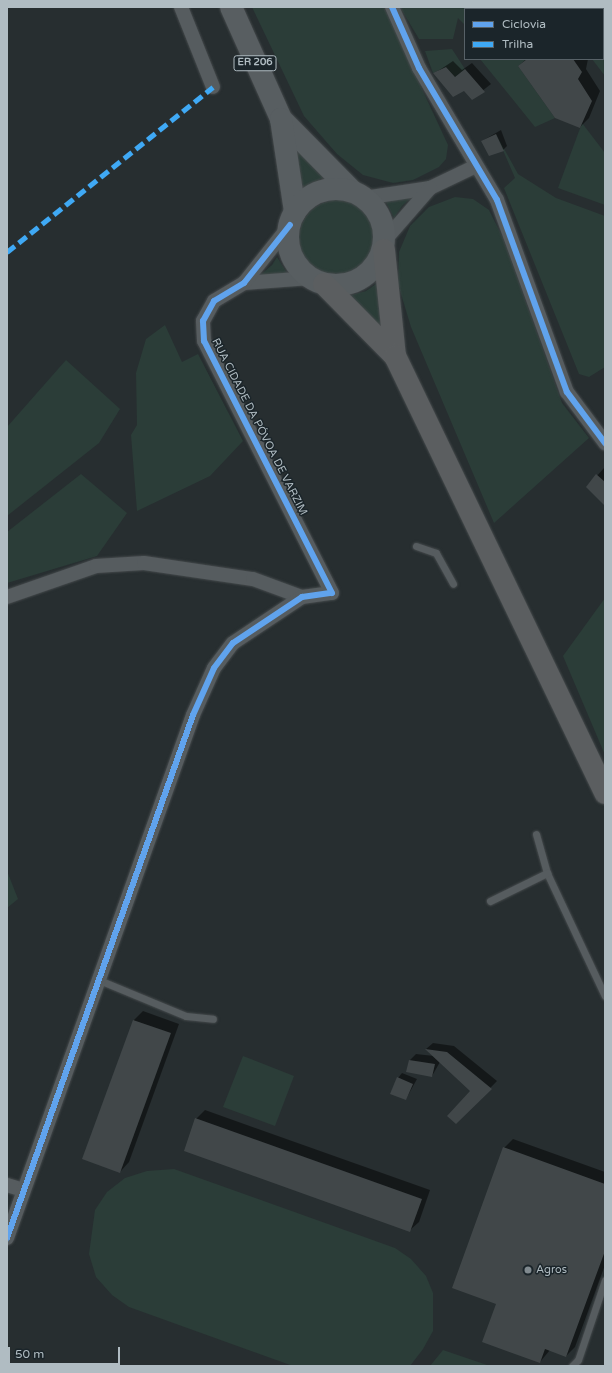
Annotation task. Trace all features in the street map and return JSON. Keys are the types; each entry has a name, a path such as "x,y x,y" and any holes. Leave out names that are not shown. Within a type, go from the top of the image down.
{"highway":[{"path":"384,245 395,356 605,793"},
{"path":"317,281 395,356"}],"main road":[{"name":"ER 206","path":"231,7 281,118"},
{"path":"281,118 381,219 384,245 375,267 354,282 317,281 291,255 292,219 281,118"},
{"path":"292,219 318,192 357,194"}],"street":[{"path":"181,7 212,86"},
{"path":"392,7 419,68 496,200 567,392 605,443"},
{"path":"357,194 430,188 476,166"},
{"path":"384,245 430,188"},
{"name":"RUA CIDADE DA PÓVOA DE VARZIM","path":"292,219 244,283 214,301 204,321 204,341 332,593 302,597"},
{"path":"244,283 317,281"},
{"path":"7,597 96,566 144,563 254,579 302,597"},
{"path":"7,1238 193,715 214,668 233,643 302,597"},
{"path":"7,1184 23,1190"}],"lane":[{"path":"416,546 436,553 453,584"},
{"path":"536,834 547,873 605,996"},
{"path":"490,901 547,873"},
{"path":"99,980 186,1016 213,1019"},
{"path":"572,1366 578,1360 605,1280"}],"green space":[{"path":"252,7 384,7 448,145 446,159 439,167 413,180 393,183 363,175 337,154 304,116"},
{"path":"400,7 605,7 605,76 593,60 604,60 604,8 464,8 464,24 458,18 453,39 419,39"},
{"path":"452,49 465,69 455,77 446,67 433,73 425,51"},
{"path":"481,60 526,60 518,66 555,118 535,127"},
{"path":"582,123 605,153 605,205 558,188"},
{"path":"496,134 518,174 556,198 605,216 605,367 589,377 579,374 504,188 515,178"},
{"path":"293,142 326,176 298,191"},
{"path":"413,196 402,206 394,218 385,200"},
{"path":"455,197 473,199 489,210 503,238 562,403 589,438 494,523 411,327 398,284 399,252 410,226 429,207"},
{"path":"337,200 352,203 364,211 372,223 375,238 372,253 364,265 352,273 337,276 322,273 310,265 302,253 299,238 302,223 310,211 322,203"},
{"path":"277,257 287,273 258,277 272,265"},
{"path":"379,282 387,337 348,296 366,291"},
{"path":"165,325 182,362 198,354 243,441 210,476 137,511 131,435 137,425 136,373 146,339"},
{"path":"66,360 120,409 99,443 7,516 7,427"},
{"path":"81,474 127,513 97,556 7,583 7,532"},
{"path":"605,598 605,755 563,656"},
{"path":"7,871 18,899 7,908"},
{"path":"243,1056 294,1076 275,1126 223,1107"},
{"path":"174,1169 395,1248 411,1259 426,1276 433,1293 433,1331 423,1349 410,1366 293,1366 129,1307 112,1295 96,1277 89,1254 95,1210 107,1192 125,1178 147,1171"},
{"path":"443,1350 490,1366 430,1366"}],"building":[{"path":"526,60 574,60 582,72 578,79 592,101 580,128 555,118 518,66"},
{"path":"446,67 455,77 465,69 485,92 472,100 464,91 453,97 433,73"},
{"path":"496,134 504,151 489,156 481,141"},
{"path":"596,474 605,482 605,506 586,487"},
{"path":"133,1020 171,1033 120,1173 82,1159"},
{"path":"425,1049 447,1052 492,1089 456,1124 447,1116 470,1091"},
{"path":"409,1060 435,1064 432,1077 406,1072"},
{"path":"397,1077 413,1084 406,1100 390,1094"},
{"path":"195,1118 422,1199 410,1232 184,1151"},
{"name":"Agros","path":"503,1147 605,1184 605,1251 566,1357 545,1349 540,1363 482,1342 496,1304 452,1288"}],"marked path":[{"path":"7,252 213,87"}],"cycle path":[{"path":"392,7 419,68 497,200 567,392 605,443"},
{"path":"7,1238 193,715 214,668 233,643 302,597 332,593 204,341 203,321 214,301 244,283 290,225"}],"place":[{"name":"Agros","path":"528,1270"}]}
